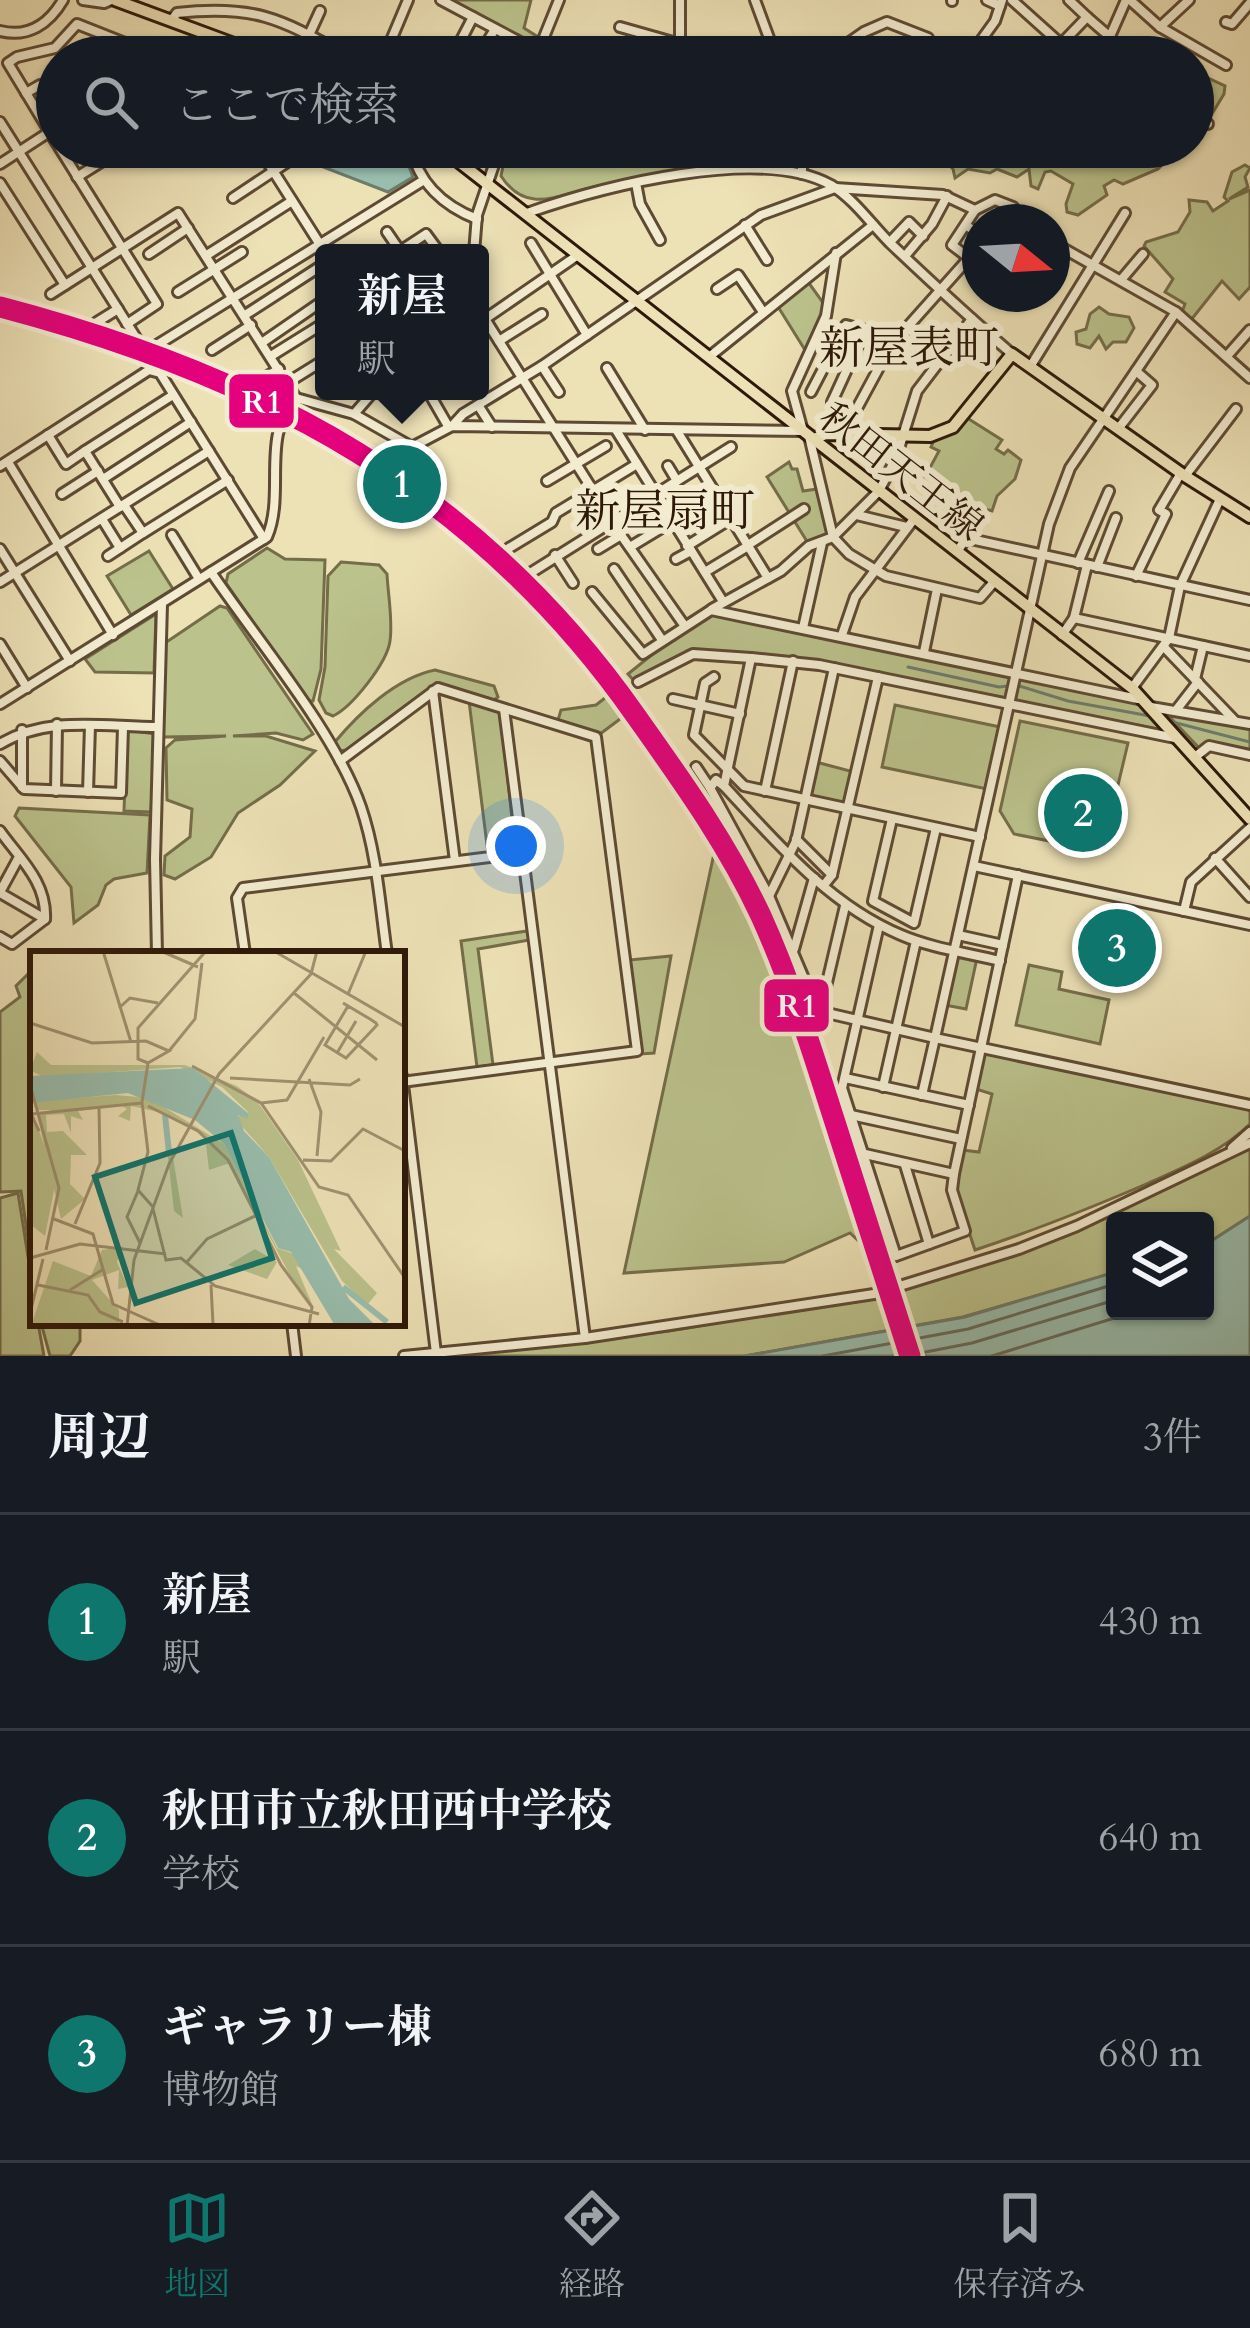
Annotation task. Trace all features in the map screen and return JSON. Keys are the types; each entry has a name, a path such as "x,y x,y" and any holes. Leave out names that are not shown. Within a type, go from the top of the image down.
{"main road":[{"path":"113,0 212,36"},
{"name":"秋田天王線","path":"472,168 879,490 910,523 957,552 1132,688 1250,819"},
{"path":"809,435 849,429 930,436 953,427 1012,354 1250,517"}],"street":[{"path":"0,31 38,28 63,0"},
{"path":"83,0 113,0"},
{"path":"130,0 141,10"},
{"path":"393,36 408,0"},
{"path":"441,0 509,36"},
{"path":"545,36 560,0"},
{"path":"680,0 680,36"},
{"path":"755,0 768,36"},
{"path":"984,36 1001,3 988,0"},
{"path":"1012,0 1052,36"},
{"path":"1069,0 1108,36"},
{"path":"1110,36 1128,0 1172,36"},
{"path":"1160,27 1189,0"},
{"path":"1226,22 1232,24 1250,3"},
{"path":"171,21 177,14 245,10 309,35 320,11"},
{"path":"1069,36 1088,16"},
{"path":"463,36 473,17"},
{"path":"858,36 887,22 923,36"},
{"path":"66,36 77,24 107,36"},
{"path":"620,27 642,36"},
{"path":"491,36 495,28"},
{"path":"36,52 8,63 36,107"},
{"path":"1214,60 1226,65"},
{"path":"26,93 36,87"},
{"path":"0,122 138,341 152,348 315,246"},
{"path":"0,164 36,141"},
{"path":"71,168 157,304 127,324"},
{"path":"77,177 93,168"},
{"path":"271,168 320,243 424,180"},
{"path":"233,198 280,168"},
{"path":"419,168 436,196 477,219"},
{"path":"475,244 477,219 493,168"},
{"path":"802,168 802,174"},
{"path":"527,212 636,183 724,169 802,174 835,188 947,196 963,204"},
{"path":"0,183 65,285"},
{"path":"636,183 640,204 660,239"},
{"path":"835,188 1012,354"},
{"path":"489,398 761,215 835,188"},
{"path":"905,256 947,196"},
{"path":"207,254 292,202"},
{"path":"52,294 178,213 296,398 354,414 412,447 486,400"},
{"path":"1030,367 1125,213"},
{"path":"890,242 909,223 923,236"},
{"path":"745,225 767,260"},
{"path":"709,357 873,225"},
{"path":"148,254 188,228"},
{"path":"387,232 396,244"},
{"path":"410,244 426,234 433,244"},
{"path":"531,243 587,335"},
{"path":"178,292 242,252"},
{"path":"1070,252 1176,312 1250,378"},
{"path":"836,253 826,316 792,392 809,435 833,538 874,572 980,598 994,582"},
{"path":"489,311 579,254"},
{"path":"1121,280 1143,254"},
{"path":"895,341 962,266"},
{"path":"245,315 315,270"},
{"path":"717,289 739,275 763,312"},
{"path":"262,342 315,306"},
{"path":"97,322 118,309"},
{"path":"922,1096 1049,524 1070,468 1176,312"},
{"path":"499,341 542,314"},
{"path":"592,592 643,654 722,600 781,572 809,547 833,538 879,490 904,435 917,391 972,319"},
{"path":"212,350 251,325"},
{"path":"811,392 846,325 865,330 832,402 849,429"},
{"path":"489,326 621,535 685,625"},
{"path":"271,356 315,329"},
{"path":"1227,356 1250,330"},
{"path":"849,429 882,362"},
{"path":"287,383 315,366"},
{"path":"542,366 559,392"},
{"path":"608,368 645,430"},
{"path":"250,387 279,369"},
{"path":"113,635 4,464 149,370 160,373 264,539"},
{"path":"1118,429 1153,385 1136,371"},
{"path":"48,435 66,464 173,395"},
{"path":"2,699 70,662 264,539 270,530 277,431 296,398"},
{"path":"354,414 366,400"},
{"path":"433,400 450,426"},
{"path":"478,405 493,427"},
{"path":"1136,576 1166,514 1159,510 1237,409"},
{"path":"62,494 191,422"},
{"path":"450,426 809,435"},
{"path":"615,429 722,600"},
{"path":"676,431 767,578"},
{"path":"547,481 606,446"},
{"path":"532,572 731,447"},
{"path":"85,451 143,533"},
{"path":"0,582 209,451"},
{"path":"509,548 637,464"},
{"path":"668,466 677,481"},
{"path":"108,556 228,480"},
{"path":"1062,634 1074,618 1109,491"},
{"path":"630,547 716,495"},
{"path":"1132,688 1166,643 1180,586 1220,499"},
{"path":"705,572 804,509"},
{"path":"842,635 855,597 910,523 855,515"},
{"path":"676,559 732,518"},
{"path":"1087,565 1116,518"},
{"path":"102,519 120,548"},
{"path":"598,549 621,535"},
{"path":"172,536 199,579"},
{"path":"957,552 966,538 1247,600 1250,587"},
{"path":"803,628 822,542"},
{"path":"0,549 70,662"},
{"path":"555,555 573,583"},
{"path":"614,569 662,640"},
{"path":"211,572 340,761 360,803 376,872 386,951"},
{"path":"924,652 937,589"},
{"path":"157,951 162,604"},
{"path":"711,610 924,652 1150,707 1249,721"},
{"path":"1074,618 1166,643 1250,656"},
{"path":"1166,643 1234,720"},
{"path":"0,644 27,688"},
{"path":"1177,709 1196,680 1203,646"},
{"path":"638,682 693,654 794,662 1175,734"},
{"path":"724,786 751,658"},
{"path":"765,791 794,662"},
{"path":"769,896 796,839 834,668"},
{"path":"714,677 705,683 694,735 744,787 980,838"},
{"path":"824,885 832,875 878,677"},
{"path":"340,761 438,688 596,737 637,1051 405,1080"},
{"path":"432,690 455,861"},
{"path":"673,699 740,714"},
{"path":"504,709 585,1338"},
{"path":"0,744 22,730 57,724 158,727"},
{"path":"56,790 57,724"},
{"path":"88,792 91,725"},
{"path":"0,761 22,787 121,793 123,727"},
{"path":"22,730 22,787"},
{"path":"1195,757 1209,746 1250,755"},
{"path":"696,767 769,896 821,1010 1250,1105"},
{"path":"710,788 716,780 724,786 845,905 916,941 1000,961"},
{"path":"892,819 873,901 914,923 936,828"},
{"path":"1184,911 1192,882 1250,828"},
{"path":"0,831 44,890 45,919"},
{"path":"796,839 832,875"},
{"path":"245,951 237,898 243,888 523,853"},
{"path":"19,857 0,893 45,919"},
{"path":"1215,859 1250,897"},
{"path":"974,866 1250,925"},
{"path":"879,925 842,1088 896,1256 965,1232 952,1190 954,1174 1018,874"},
{"path":"794,951 814,878"},
{"path":"821,1010 845,905"},
{"path":"0,938 12,944 45,919"},
{"path":"958,934 1003,946"},
{"path":"883,1087 916,941"},
{"path":"845,1078 969,1105"},
{"path":"405,1104 436,1353"},
{"path":"851,1115 962,1139"},
{"path":"1222,1156 1250,1132"},
{"path":"404,1356 585,1338 874,1294 1077,1226 1250,1143"},
{"path":"864,1154 954,1174"},
{"path":"905,1164 929,1244"},
{"path":"292,1326 296,1356"}],"green space":[{"path":"452,0 531,0 524,28 536,36 517,36"},
{"path":"1214,81 1225,86 1214,110"},
{"path":"1245,165 1250,168 1245,177 1248,187 1229,199 1250,190 1250,287 1239,299 1222,281 1191,320 1182,312 1185,304 1165,292 1173,279 1144,246 1178,232 1190,212 1189,200 1207,202 1213,211 1228,201 1224,197 1232,172"},
{"path":"503,168 680,168 541,199 520,195 501,176"},
{"path":"952,168 1159,168 1123,184 1114,180 1104,186 1107,195 1078,215 1070,213 1070,204 1066,204 1073,184 1051,171 1045,172 1038,189 1031,186 1029,169 1017,177 997,169 990,173 968,169 955,178"},
{"path":"806,279 824,304 805,350 777,305"},
{"path":"1099,307 1129,317 1134,328 1126,342 1113,342 1106,349 1099,336 1090,348 1077,344 1076,332 1086,329 1090,314"},
{"path":"964,416 1002,440 996,449 1004,454 1008,450 1021,460 1015,479 997,496 992,511 975,506 972,513 959,510 963,502 925,477 939,451 931,447 935,438 948,435"},
{"path":"789,462 797,469 803,491 817,489 830,531 824,538 808,543 767,477"},
{"path":"267,548 285,559 325,560 321,669 313,701 308,701 226,583 228,574"},
{"path":"149,551 173,589 131,615 107,576"},
{"path":"341,562 379,565 387,574 391,633 376,672 350,704 333,716 319,700 328,576"},
{"path":"220,606 227,608 313,734 303,740 276,733 233,736 266,736 315,751 280,785 238,813 211,857 175,879 164,875 165,856 190,837 192,809 167,800 166,748 175,740 226,736 163,737 165,643"},
{"path":"713,612 1011,675 1006,698 811,660 687,651 635,682 628,674"},
{"path":"156,614 154,673 95,672 85,659"},
{"path":"435,670 494,686 498,697 494,700 436,683 339,751 334,743 367,709 392,689"},
{"path":"1020,676 1139,702 1162,730 1015,701"},
{"path":"610,694 628,713 600,734 558,720 561,710 596,705"},
{"path":"469,701 501,713 515,848 488,853"},
{"path":"895,705 1000,727 987,789 882,767"},
{"path":"1164,711 1250,724 1250,750 1218,743 1202,751"},
{"path":"1020,721 1128,743 1099,851 1014,834 1000,811"},
{"path":"127,730 155,734 151,812 124,811"},
{"path":"816,762 854,772 847,803 809,797"},
{"path":"19,808 150,815 147,873 114,879 106,885 98,905 74,923 71,887 15,816"},
{"path":"715,849 771,963 866,1248 850,1233 784,1262 624,1273"},
{"path":"527,931 529,940 478,949 493,1065 477,1067 461,941"},
{"path":"956,954 977,958 966,1009 945,1005"},
{"path":"671,956 654,1053 641,1054 629,960"},
{"path":"1029,965 1062,972 1059,989 1109,1000 1100,1044 1016,1025"},
{"path":"30,972 30,1252 21,1191 0,1192 0,1012 20,997 16,986"},
{"path":"985,1051 1250,1108 1250,1124 1213,1152 1172,1172 975,1250 954,1187 962,1150 979,1152 992,1094 976,1089"},
{"path":"1250,1147 1250,1216 1214,1239 1214,1212 1109,1212"},
{"path":"18,1193 30,1269 30,1326 39,1326 44,1356 0,1356 0,1198"},
{"path":"1106,1214 1106,1276 963,1317 745,1356 443,1356 669,1331 877,1296 1038,1245"},
{"path":"42,1326 80,1326 80,1341 70,1356 50,1356"}],"water":[{"path":"328,168 410,168 413,177 388,192"},
{"path":"1250,1216 1250,1356 745,1356 965,1317 1106,1275 1106,1320 1214,1320 1214,1239"}],"waterway":[{"path":"908,667 999,687 1016,685 1068,701 1150,716"},
{"path":"1165,720 1250,742"}],"transit line":[{"name":"R1","path":"0,307 188,368 275,407 357,452 434,505 507,566 574,636 687,789 761,916 808,1039 910,1356"}],"place":[{"name":"新屋","path":"402,484"},
{"name":"秋田市立秋田西中学校","path":"1083,813"},
{"name":"ギャラリー棟","path":"1117,948"}],"district":[{"name":"新屋表町","path":"909,347"},
{"name":"新屋扇町","path":"665,510"}]}
